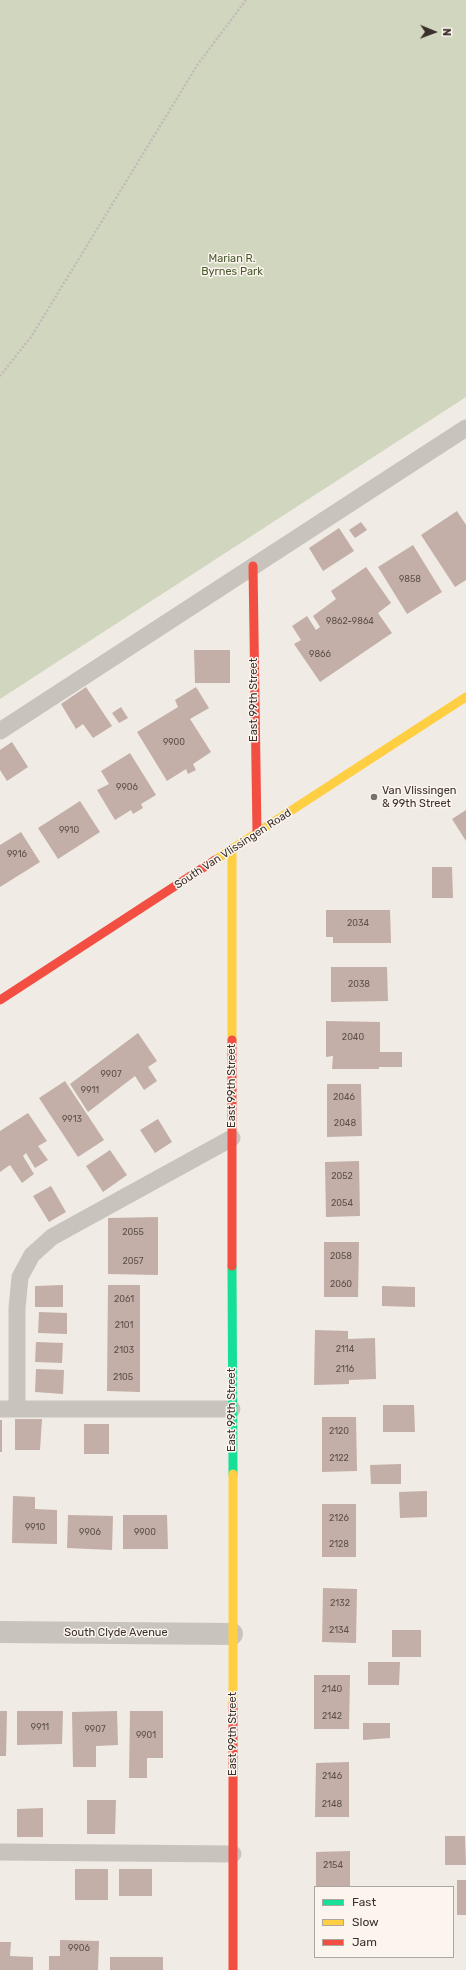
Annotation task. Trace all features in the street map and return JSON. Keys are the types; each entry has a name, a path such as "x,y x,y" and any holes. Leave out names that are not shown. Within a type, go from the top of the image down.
{"street":[{"name":"East 99th Street","path":"253,566 256,833"},
{"name":"South Van Vlissingen Road","path":"0,1000 466,697"},
{"name":"East 99th Street","path":"232,850 233,1970"},
{"name":"South Clyde Avenue","path":"0,1632 232,1634"}],"lane":[{"path":"0,731 466,428"},
{"path":"17,1409 17,1308 19,1285 20,1277 32,1255 52,1237 232,1138"},
{"path":"0,1409 232,1409"},
{"path":"0,1852 233,1854"}],"path":[{"path":"0,376 31,337 198,64 246,0"}],"green space":[{"name":"Marian R. Byrnes Park","path":"0,0 466,0 466,397 0,699"}],"building":[{"path":"457,511 466,525 466,580 455,587 421,535"},
{"path":"361,522 367,530 355,538 349,530"},
{"path":"339,528 354,551 323,571 309,548"},
{"path":"413,545 442,592 407,614 378,567"},
{"path":"366,567 391,603 378,613 392,633 320,682 294,644 301,640 292,626 307,616 316,630 320,627 313,616 336,599 331,591"},
{"path":"194,650 230,650 230,683 195,683"},
{"path":"86,687 112,726 93,738 83,724 76,729 61,704"},
{"path":"196,687 209,708 190,719 211,752 193,764 196,770 188,774 186,769 167,781 137,732 178,707 175,700"},
{"path":"121,707 128,718 119,723 112,713"},
{"path":"12,742 28,767 7,781 0,770 0,750"},
{"path":"130,753 156,795 141,804 143,808 133,814 131,810 115,820 97,790 109,784 101,771"},
{"path":"80,801 100,832 58,859 38,828"},
{"path":"466,810 466,841 452,819"},
{"path":"21,832 40,862 0,887 0,845"},
{"path":"432,867 452,867 453,898 432,898"},
{"path":"326,910 390,910 391,943 333,943 333,937 326,937"},
{"path":"331,967 387,967 388,1001 331,1002"},
{"path":"326,1021 380,1022 380,1052 402,1052 402,1067 379,1067 379,1069 332,1069 333,1056 326,1057"},
{"path":"138,1033 157,1061 148,1067 157,1081 144,1090 135,1076 88,1112 70,1084"},
{"path":"65,1081 104,1140 78,1157 39,1098"},
{"path":"327,1084 361,1084 362,1136 327,1137"},
{"path":"28,1113 47,1141 38,1146 48,1160 35,1168 26,1153 23,1156 34,1174 22,1183 10,1165 0,1172 0,1131"},
{"path":"158,1119 172,1142 155,1153 140,1130"},
{"path":"110,1150 127,1175 103,1192 86,1166"},
{"path":"359,1161 360,1216 326,1217 325,1162"},
{"path":"51,1186 66,1212 49,1222 33,1196"},
{"path":"158,1217 158,1275 108,1274 108,1218"},
{"path":"324,1242 359,1242 358,1297 324,1297"},
{"path":"63,1285 63,1307 35,1307 35,1286"},
{"path":"108,1285 140,1285 140,1392 107,1391"},
{"path":"382,1286 415,1287 415,1307 382,1306"},
{"path":"39,1312 67,1313 67,1334 38,1333"},
{"path":"315,1330 348,1331 348,1339 375,1338 376,1379 349,1380 349,1384 314,1385"},
{"path":"36,1342 63,1343 62,1363 35,1362"},
{"path":"36,1369 64,1370 63,1394 35,1392"},
{"path":"383,1405 414,1405 415,1432 383,1432"},
{"path":"322,1417 356,1417 357,1471 322,1472"},
{"path":"15,1419 42,1419 40,1450 15,1450"},
{"path":"0,1420 2,1420 2,1452 0,1452"},
{"path":"84,1424 109,1424 109,1454 84,1454"},
{"path":"401,1464 401,1484 371,1484 370,1465"},
{"path":"427,1491 427,1517 400,1518 399,1492"},
{"path":"13,1496 35,1497 35,1509 57,1510 57,1544 12,1543"},
{"path":"322,1504 356,1504 356,1557 322,1557"},
{"path":"68,1515 113,1516 112,1550 67,1548"},
{"path":"123,1515 167,1515 168,1549 123,1549"},
{"path":"323,1588 357,1589 356,1643 322,1642"},
{"path":"392,1630 421,1630 421,1657 392,1657"},
{"path":"368,1662 400,1662 399,1685 368,1685"},
{"path":"314,1675 350,1675 349,1729 314,1729"},
{"path":"0,1711 7,1711 6,1756 0,1756"},
{"path":"17,1711 63,1711 62,1744 17,1745"},
{"path":"117,1711 118,1745 96,1746 96,1767 73,1767 72,1712"},
{"path":"130,1711 163,1711 163,1758 147,1758 147,1778 129,1778"},
{"path":"363,1723 390,1723 390,1738 363,1740"},
{"path":"349,1762 349,1817 315,1817 316,1763"},
{"path":"87,1800 116,1800 115,1834 87,1834"},
{"path":"43,1808 43,1837 17,1837 17,1809"},
{"path":"445,1836 465,1836 466,1865 445,1865"},
{"path":"350,1851 350,1886 316,1886 316,1852"},
{"path":"75,1869 108,1869 108,1900 75,1900"},
{"path":"119,1869 152,1869 152,1896 119,1896"},
{"path":"457,1880 466,1880 466,1915 457,1915"},
{"path":"60,1940 99,1941 98,1970 49,1970 49,1956 60,1956"},
{"path":"0,1942 11,1942 10,1956 33,1957 33,1970 0,1970"},
{"path":"110,1957 163,1957 163,1970 110,1970"}],"traffic: fast":[{"path":"232,1266 233,1474"}],"traffic: slow":[{"path":"215,860 466,697"},
{"path":"232,850 232,1040"},
{"path":"233,1474 233,1705"}],"traffic: jam":[{"path":"253,566 257,833"},
{"path":"0,1000 215,860"},
{"path":"232,1040 232,1266"},
{"path":"233,1705 233,1970"}],"place":[{"name":"Van Vlissingen & 99th Street","path":"374,797"}]}
